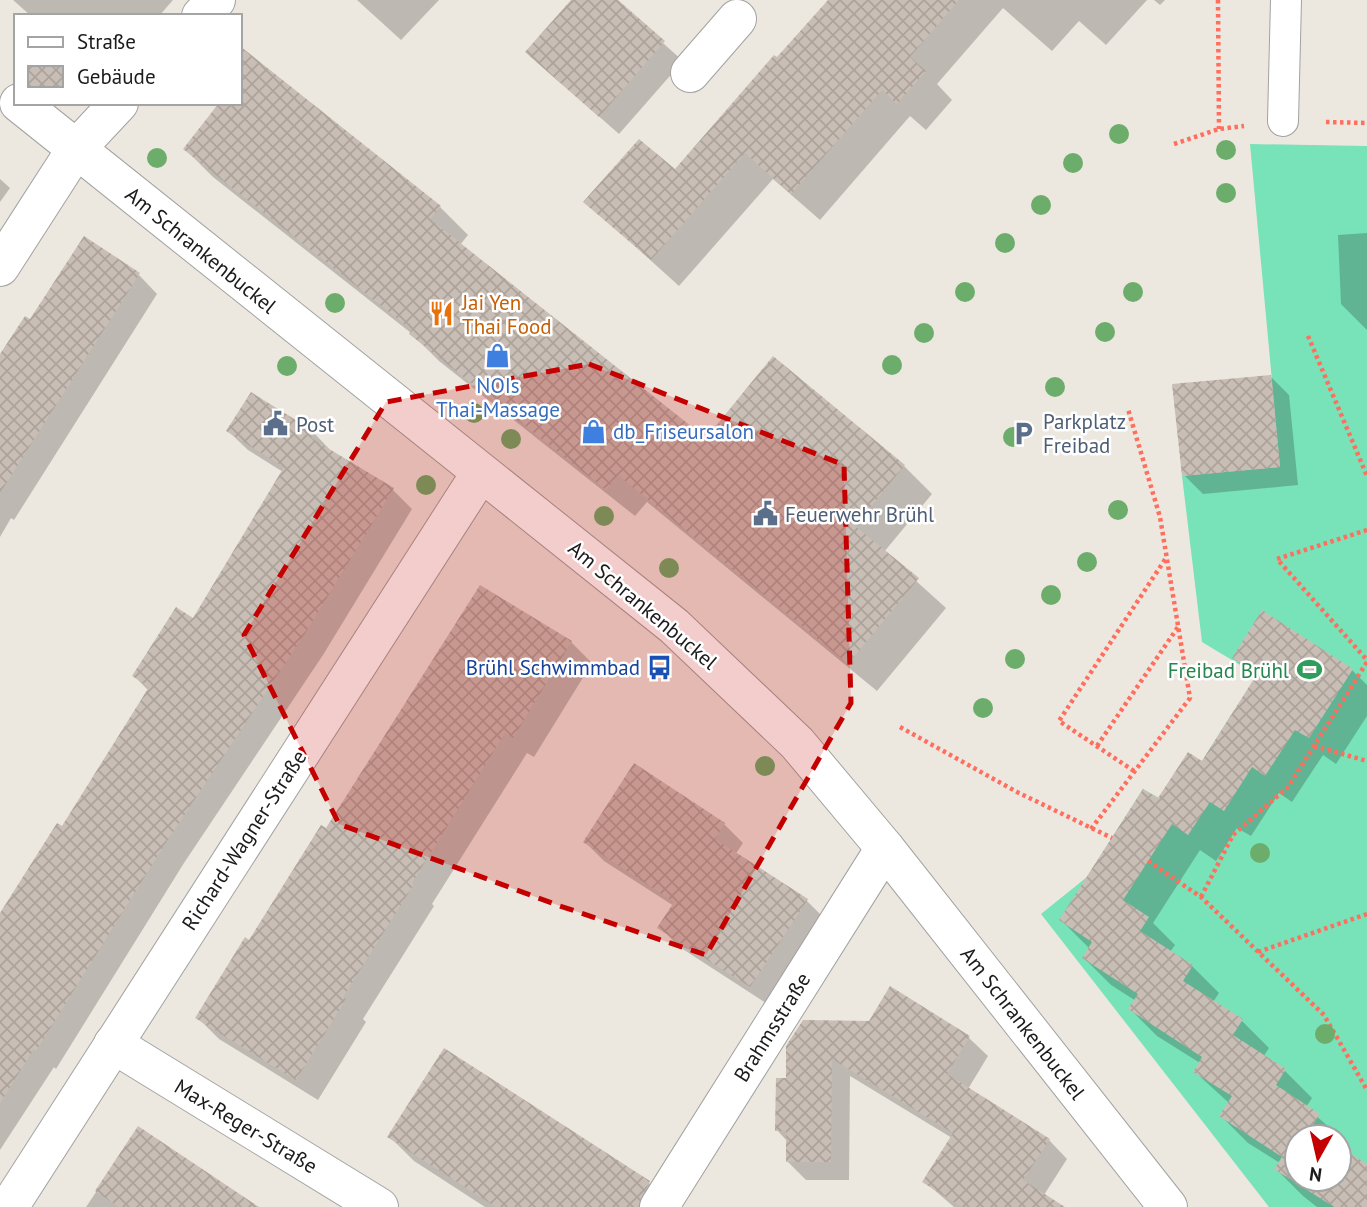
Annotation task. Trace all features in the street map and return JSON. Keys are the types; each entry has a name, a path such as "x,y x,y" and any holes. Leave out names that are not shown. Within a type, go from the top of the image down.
{"street":[{"path":"203,14 216,0"},
{"path":"690,73 736,6"},
{"name":"Am Schrankenbuckel","path":"0,88 14,99"},
{"name":"Am Schrankenbuckel","path":"22,105 480,474 674,626 797,743 885,848 1168,1207"},
{"path":"0,267 76,149 117,105"},
{"name":"Richard-Wagner-Straße","path":"9,1207 480,474"},
{"name":"Brahmsstraße","path":"659,1207 885,848"},
{"name":"Max-Reger-Straße","path":"113,1044 379,1207"}],"lane":[{"path":"1283,121 1286,0"}],"path":[{"path":"1174,144 1219,129 1218,0"},
{"path":"1308,336 1367,476"},
{"path":"1091,829 1190,698 1160,517 1128,409"},
{"path":"1201,897 1233,835 1288,787 1367,661 1277,559 1367,530"},
{"path":"1134,772 1059,721 1166,557"},
{"path":"1097,746 1178,626"},
{"path":"900,727 1112,838"},
{"path":"1314,746 1367,761"},
{"path":"1148,861 1201,897 1324,1015 1367,1090"},
{"path":"1258,952 1367,914"}],"highlighted area":[{"path":"589,364 844,465 851,703 706,955 560,906 339,824 244,635 386,402"}],"green space":[{"name":"Freibad Brühl","path":"1250,144 1367,146 1367,1207 1269,1207 1041,914 1087,877 1143,789 1159,798 1202,761 1231,715 1270,683 1202,642 1182,476 1280,467"}],"building":[{"path":"571,0 618,0 665,41 599,117 525,52"},
{"path":"828,0 959,0 910,57 926,71 897,104 882,90 791,194 745,153 651,260 583,202 639,139 675,169 774,55 777,57"},
{"path":"242,48 441,206 430,219 706,438 773,356 905,465 855,526 919,578 848,664 618,475 606,490 409,334 412,330 183,149 217,105 242,105"},
{"path":"84,236 140,273 0,493 0,354 25,316 30,319"},
{"path":"1271,375 1280,467 1182,476 1172,384"},
{"path":"251,392 315,432 311,438 394,488 304,635 165,844 36,1051 34,1049 0,1103 0,913 57,823 62,826 149,687 132,676 176,607 193,618 284,467 226,431"},
{"path":"480,585 572,641 513,738 505,733 343,997 346,999 296,1080 195,1018 245,937 249,940 321,825 326,828"},
{"path":"1262,610 1353,669 1309,738 1295,730 1265,776 1252,767 1224,811 1210,802 1188,835 1172,824 1123,900 1149,917 1140,931 1193,965 1183,981 1243,1019 1233,1035 1286,1069 1276,1085 1320,1114 1314,1123 1283,1123 1283,1175 1274,1169 1282,1157 1219,1116 1232,1096 1193,1072 1202,1057 1128,1009 1138,994 1082,958 1092,942 1059,920 1143,789 1158,798 1188,752 1202,761 1257,674 1232,658"},
{"path":"634,763 725,823 715,839 808,899 750,987 657,928 674,902 583,842"},
{"path":"890,986 970,1036 947,1074 1050,1139 1023,1180 1065,1207 962,1207 922,1182 953,1133 832,1059 831,1162 786,1162 786,1131 775,1131 776,1078 786,1078 786,1046 803,1020 869,1021"},
{"path":"444,1048 650,1181 637,1207 496,1207 387,1137"},
{"path":"138,1126 259,1207 119,1207 95,1191"},
{"path":"1353,1155 1367,1164 1367,1207 1334,1207 1312,1193 1353,1193"}],"place":[{"name":"Jai Yen Thai Food","path":"442,314"},
{"name":"NOIs Thai-Massage","path":"498,356"},
{"name":"Post","path":"276,424"},
{"name":"db_Friseursalon","path":"593,431"},
{"name":"Parkplatz Freibad","path":"1023,433"},
{"name":"Feuerwehr Brühl","path":"765,514"},
{"name":"Brühl Schwimmbad","path":"660,667"},
{"name":"Freibad Brühl","path":"1309,670"}]}
